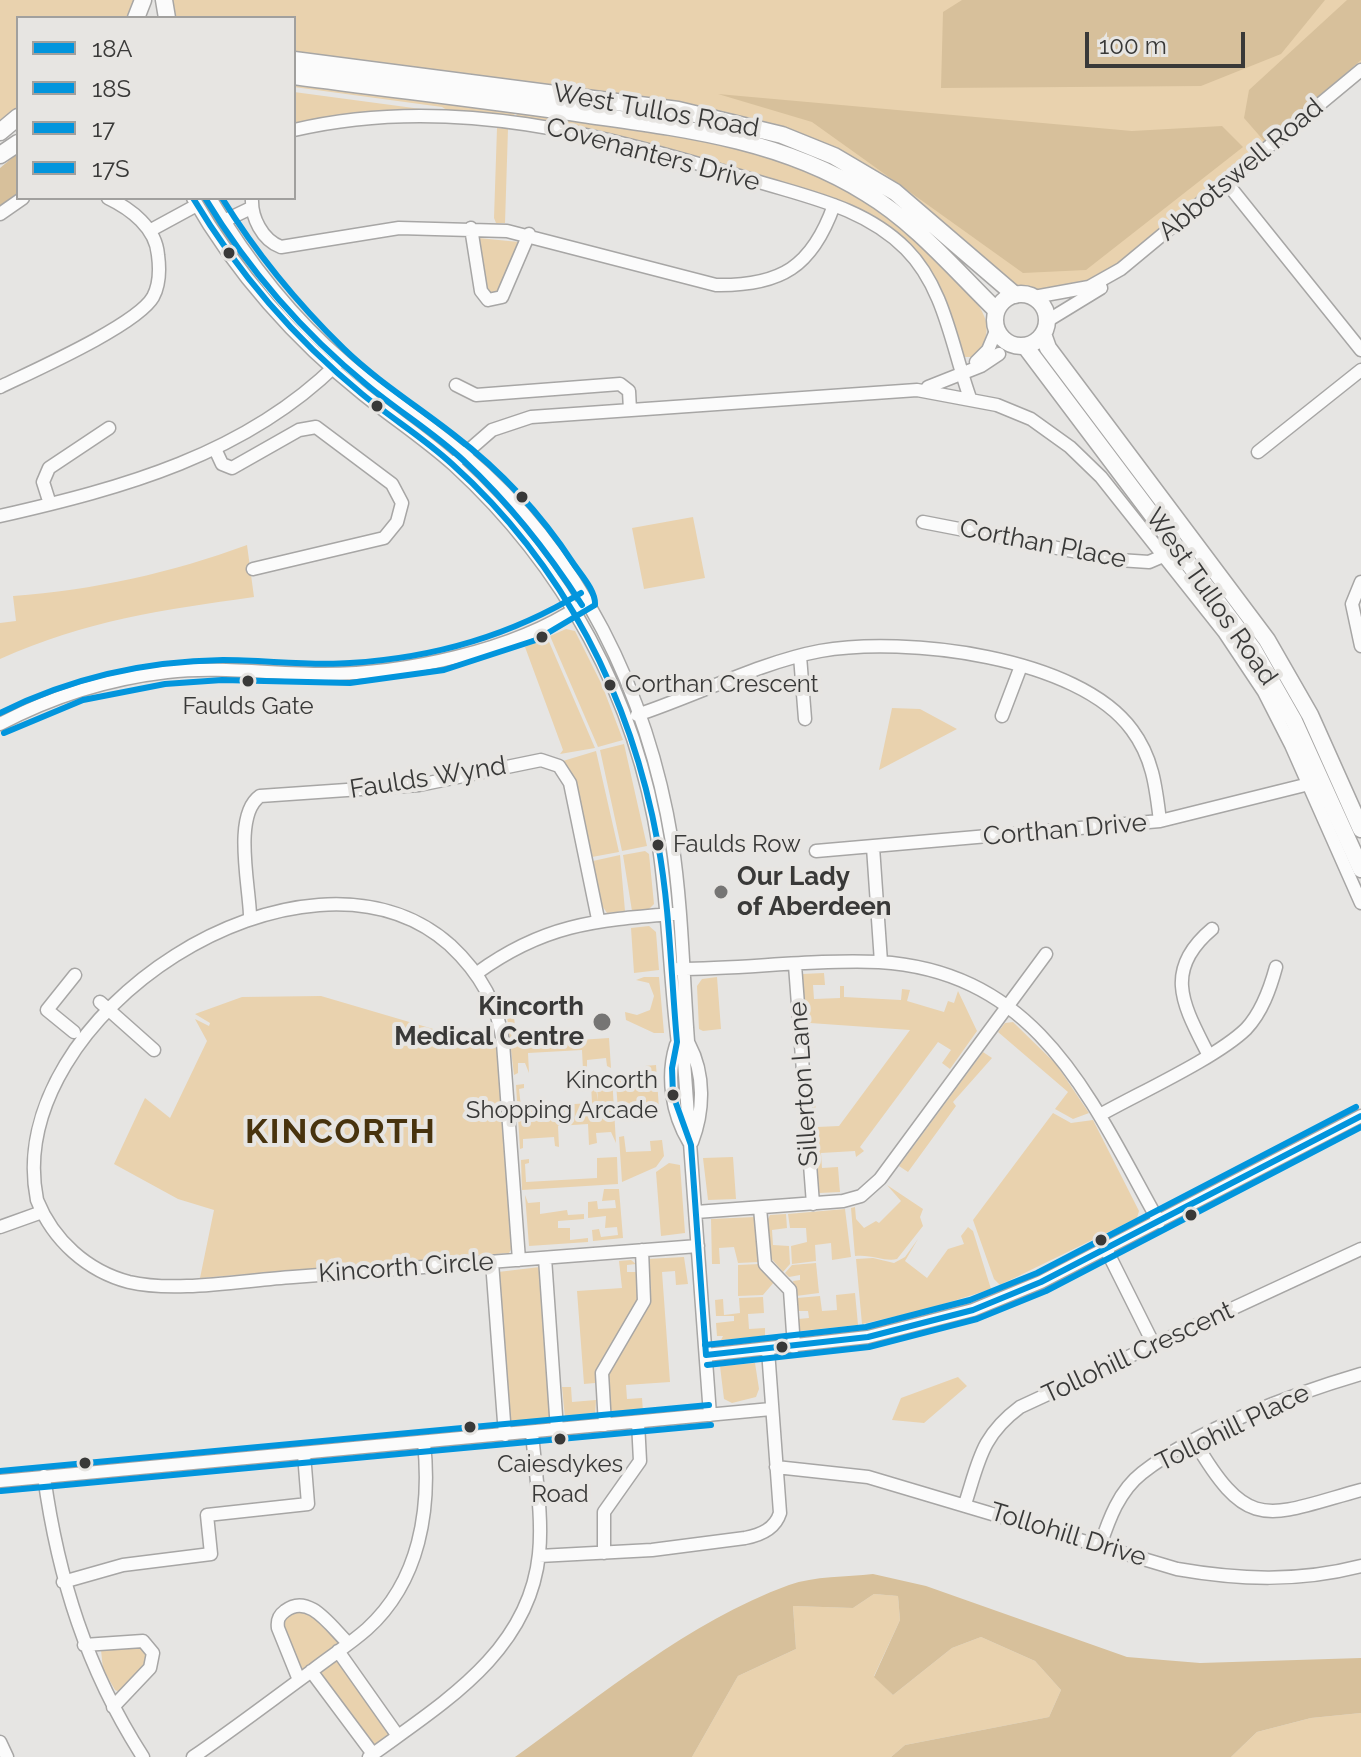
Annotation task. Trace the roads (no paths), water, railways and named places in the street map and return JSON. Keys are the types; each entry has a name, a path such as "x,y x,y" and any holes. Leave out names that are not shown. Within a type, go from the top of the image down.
{"main road":[{"name":"West Tullos Road","path":"296,60 678,110 782,135 834,156 895,192 1015,295"},
{"name":"West Tullos Road","path":"296,76 674,127 776,150 824,169 867,193 908,223 996,310"},
{"path":"0,132 16,119"},
{"path":"1015,295 1034,297 1044,307 1045,328 1025,346 1008,344 996,331 996,310 1015,295"},
{"name":"West Tullos Road","path":"1045,328 1048,348 1267,640 1310,715 1361,829"},
{"name":"West Tullos Road","path":"1025,346 1253,649 1294,721 1361,869"}],"street":[{"name":"Abbotswell Road","path":"1121,269 1361,70"},
{"name":"Covenanters Drive","path":"296,130 407,116 553,126 834,205 878,225 921,267 940,305 970,398"},
{"path":"1226,182 1361,350"},
{"path":"0,214 20,200"},
{"path":"0,387 143,310 156,289 160,271 158,248 151,230 111,200"},
{"path":"211,200 268,281 337,364 463,454 538,530 606,634 641,713 664,800 710,1415"},
{"path":"151,230 195,201"},
{"path":"195,201 224,221"},
{"path":"195,201 255,287 337,364 453,464 528,542 574,610 599,653 628,718 646,782 672,914"},
{"path":"224,221 251,203 263,235 281,247 399,228 471,228 529,234 716,285 748,285 779,276 799,264 814,249 834,205"},
{"path":"471,228 481,291 488,300 502,297 529,234"},
{"path":"1034,297 1089,287 1121,269"},
{"path":"1045,328 1101,288 1121,269"},
{"path":"961,374 988,350 996,331"},
{"path":"917,390 961,374 999,354"},
{"path":"0,516 181,466 216,451 278,414 337,364"},
{"path":"1258,452 1361,370"},
{"path":"456,385 476,395 620,384 629,391 630,410"},
{"path":"453,464 492,430 515,420 630,410 917,390 970,398 1031,419 1070,447 1101,477 1224,632 1264,692 1309,784 1361,903"},
{"path":"216,451 222,464 232,468 299,430 316,427 392,484 402,503 397,522 384,538 253,569"},
{"path":"50,504 43,482 49,468 109,428"},
{"name":"Corthan Place","path":"923,522 1119,560 1149,562 1163,556"},
{"path":"1361,582 1352,604 1361,646"},
{"path":"0,724 87,686 167,672 351,673 403,666 510,640 586,602"},
{"path":"628,718 800,656 856,648 922,647 981,655 1021,666 1110,707 1131,727 1145,749 1153,770 1160,821"},
{"path":"800,656 805,719"},
{"path":"1002,716 1021,666"},
{"name":"Faulds Wynd","path":"250,915 244,821 251,804 260,796 419,785 541,760 559,766 570,783 598,919"},
{"name":"Corthan Drive","path":"816,851 1160,821 1309,784"},
{"path":"873,847 881,962"},
{"name":"Kincorth Circle","path":"309,905 381,908 408,918 443,939 477,973 493,1002 502,1034 519,1260 149,1284 103,1272 78,1257 42,1212 34,1193 28,1150 31,1118 40,1088 74,1032 100,1002 135,972 192,936 250,915 309,905"},
{"path":"477,973 535,938 598,919 672,914"},
{"path":"1208,1054 1185,1008 1181,979 1190,954 1212,929"},
{"path":"696,1212 848,1200 876,1184 1046,954"},
{"path":"677,969 881,962 947,976 1007,1007 1059,1052 1100,1115 1159,1222"},
{"name":"Sillerton Lane","path":"795,965 813,1204"},
{"path":"1100,1115 1208,1054 1247,1028 1265,1001 1276,967"},
{"path":"74,1032 47,1010 75,975"},
{"path":"100,1002 154,1050"},
{"path":"682,1042 671,1061 676,1120 691,1145"},
{"path":"682,1042 697,1060 702,1118 691,1145"},
{"path":"706,1355 868,1337 949,1317 1041,1282 1361,1116"},
{"path":"760,1208 765,1264 790,1290 794,1347"},
{"path":"0,1227 42,1212"},
{"path":"519,1260 698,1246"},
{"path":"1106,1249 1154,1345"},
{"name":"Tollohill Crescent","path":"965,1504 982,1447 1007,1417 1022,1406 1361,1249"},
{"path":"605,1425 602,1373 644,1301 642,1250"},
{"path":"545,1258 557,1430"},
{"path":"492,1262 505,1435"},
{"path":"539,1556 604,1553 758,1536 777,1522 780,1513 768,1350"},
{"name":"Tollohill Place","path":"1100,1546 1112,1511 1142,1473 1261,1409 1361,1374"},
{"path":"0,1481 771,1409"},
{"path":"604,1553 604,1512 640,1461 638,1422"},
{"path":"311,1671 371,1756 475,1677 499,1651 523,1611 539,1556 532,1432"},
{"path":"193,1757 343,1647 382,1613 402,1583 416,1551 426,1502 424,1442"},
{"path":"1195,1442 1228,1493 1252,1508 1284,1510 1361,1490"},
{"path":"63,1582 123,1565 211,1554 207,1515 308,1504 304,1454"},
{"name":"Tollohill Drive","path":"776,1467 868,1477 1177,1569 1252,1579 1304,1577 1361,1566"},
{"path":"44,1476 63,1582 84,1645 113,1707 143,1757"},
{"path":"299,1680 278,1628 284,1612 296,1605 308,1605 343,1647 398,1736"},
{"path":"84,1645 143,1641 153,1653 150,1668 113,1707"},
{"path":"0,1742 7,1757"},
{"path":"386,1745 394,1757"}],"place":[{"name":"Faulds Gate","path":"248,681"},
{"name":"Corthan Crescent","path":"610,685"},
{"name":"Faulds Row","path":"658,845"},
{"name":"Our Lady of Aberdeen","path":"721,892"},
{"name":"Kincorth Medical Centre","path":"602,1022"},
{"name":"Kincorth Shopping Arcade","path":"673,1095"},
{"name":"Caiesdykes Road","path":"560,1439"}],"district":[{"name":"KINCORTH","path":"341,1133"}]}
